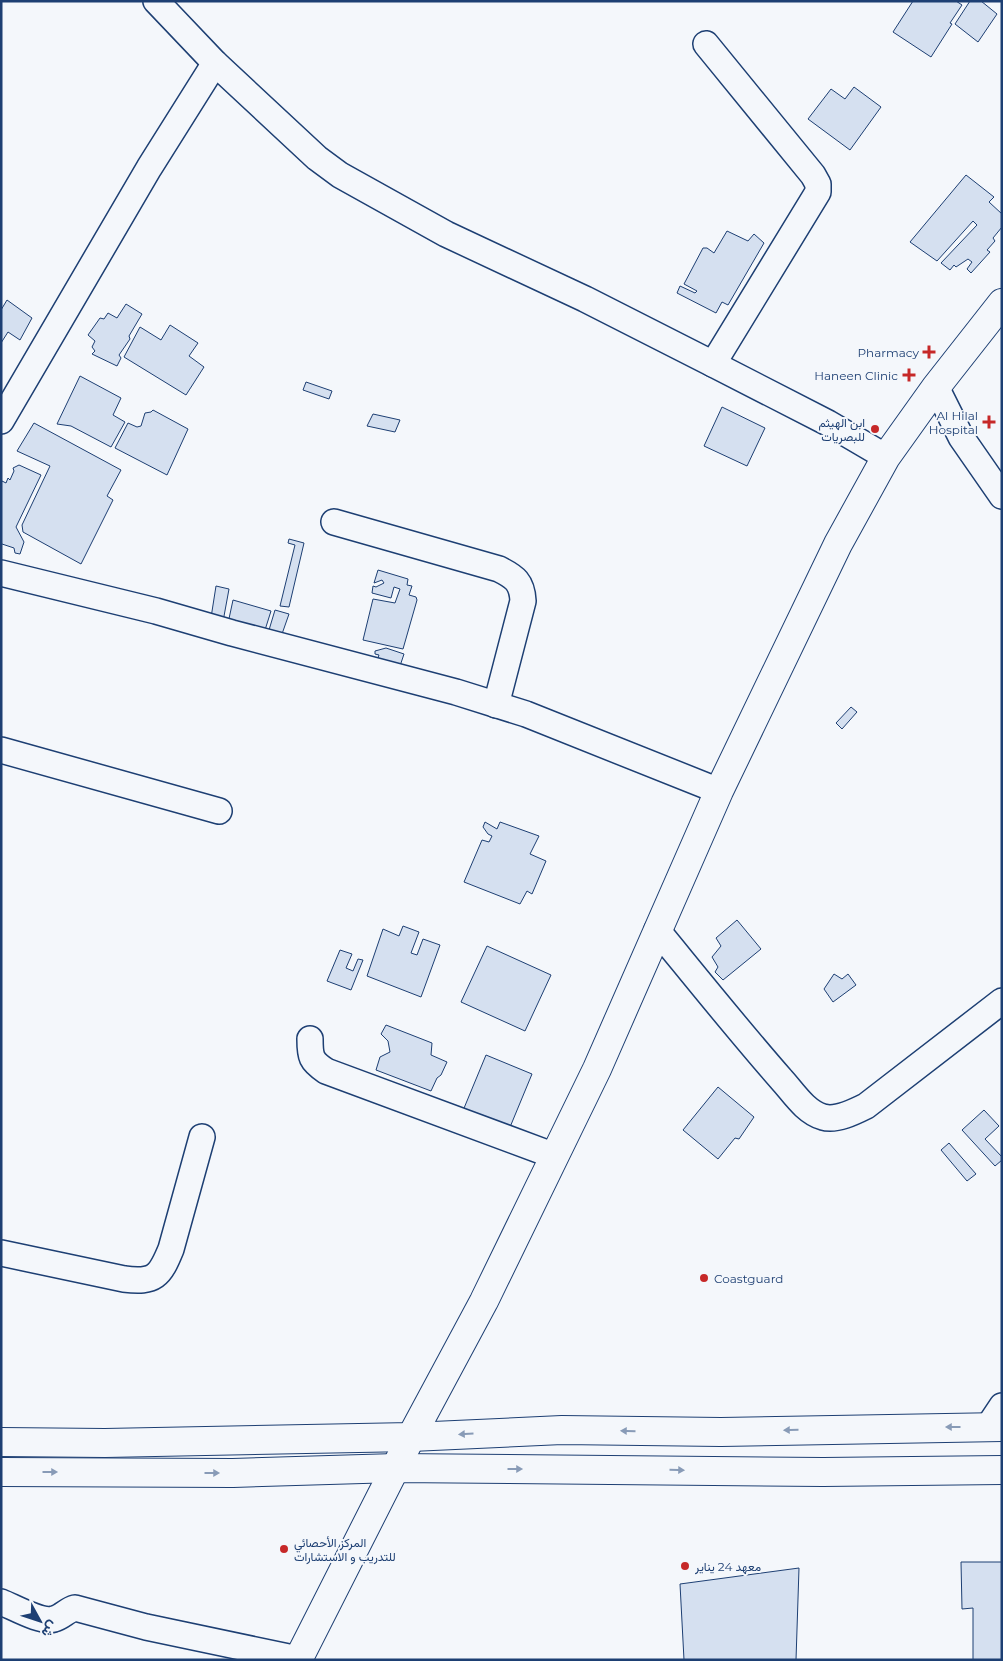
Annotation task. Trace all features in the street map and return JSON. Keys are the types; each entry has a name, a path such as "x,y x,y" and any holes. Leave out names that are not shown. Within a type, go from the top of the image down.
{"main road":[{"path":"298,1660 411,1437 484,1301 555,1156 597,1069 719,791 838,544 886,458 936,386 1002,303"},
{"path":"1,1442 105,1443 411,1437 562,1430 721,1432 997,1420"},
{"path":"1,1472 233,1473 396,1468 823,1472 1002,1470"}],"street":[{"path":"156,1 214,63 317,158 340,174 446,234 585,300 713,364 828,423 886,458"},
{"path":"706,44 813,175 818,184 818,192 713,364"},
{"path":"1,421 149,168 214,63"},
{"path":"936,386 961,437 1002,496"},
{"path":"334,522 499,569 517,580 522,594 522,601 496,705"},
{"path":"1,573 156,611 456,692 526,714 719,791"},
{"path":"1,750 219,811"},
{"path":"657,930 777,1074 809,1110 823,1118 836,1117 866,1106 1002,1001"},
{"path":"310,1039 312,1059 326,1071 555,1156"},
{"path":"1,1253 143,1282 155,1276 165,1265 172,1249 202,1137"},
{"path":"1,1602 43,1620 54,1619 75,1608 146,1627 298,1660"}],"building":[{"path":"913,1 956,1 962,5 931,57 893,32"},
{"path":"970,1 981,1 997,14 978,42 955,24"},
{"path":"854,87 881,107 850,150 808,119 831,89 845,99"},
{"path":"966,175 994,197 989,202 1002,214 1002,227 993,238 995,241 987,250 990,252 971,273 967,269 972,262 968,259 956,267 954,265 950,270 941,263 977,225 973,221 937,261 910,242"},
{"path":"727,231 748,241 754,234 764,243 728,305 722,302 716,313 677,293 680,286 695,293 697,291 684,284 703,248 707,248 714,253"},
{"path":"7,300 32,318 20,340 8,332 1,343 1,310"},
{"path":"126,304 142,314 129,336 130,339 119,355 121,358 117,366 92,354 95,351 92,347 95,341 88,335 100,318 104,319 108,313 117,318"},
{"path":"170,325 198,343 189,356 204,367 186,395 124,357 140,327 161,340"},
{"path":"80,376 121,398 113,415 125,422 111,447 71,426 57,424"},
{"path":"306,382 332,391 329,399 303,390"},
{"path":"722,407 765,428 747,466 704,446"},
{"path":"153,410 188,429 167,475 115,448 128,423 137,427 141,426 145,413"},
{"path":"373,414 400,420 395,432 367,426"},
{"path":"34,423 121,470 107,496 113,500 81,564 23,532 22,525 50,466 17,451"},
{"path":"19,465 41,475 16,527 24,542 20,554 15,553 14,548 1,545 1,483 2,481 6,483 8,478 10,480 14,471 13,468"},
{"path":"289,539 304,543 289,607 280,606 295,545 288,543"},
{"path":"378,570 408,579 407,585 412,586 409,595 416,597 417,600 403,649 363,640 373,599 395,603 400,589 394,587 391,598 372,593 373,586 376,587 384,583 382,580 374,583"},
{"path":"216,586 229,589 222,627 210,624"},
{"path":"233,600 271,611 265,630 227,628"},
{"path":"275,610 289,614 282,634 269,630"},
{"path":"386,648 404,654 397,675 374,668 379,655 375,654 375,651"},
{"path":"851,707 857,712 842,729 836,723"},
{"path":"485,822 497,829 500,822 539,836 530,854 546,861 532,894 527,891 520,904 464,882 482,840 489,842 492,836 483,827"},
{"path":"737,920 761,949 723,980 715,972 718,967 712,957 721,946 716,938"},
{"path":"403,926 419,932 411,953 417,955 423,939 440,945 421,997 367,976 383,929 399,936"},
{"path":"487,946 551,975 525,1031 461,1002"},
{"path":"340,950 352,954 346,968 353,971 358,959 363,960 351,990 327,981"},
{"path":"834,974 842,979 848,974 856,985 833,1002 824,989"},
{"path":"386,1025 432,1043 431,1055 447,1062 431,1091 376,1070 380,1057 390,1052 388,1041 381,1034"},
{"path":"486,1055 532,1074 508,1132 462,1113"},
{"path":"718,1087 754,1117 739,1139 735,1138 718,1159 683,1130"},
{"path":"984,1110 999,1126 985,1139 1002,1157 1002,1160 995,1166 962,1130"},
{"path":"949,1143 976,1174 967,1181 941,1150"},
{"path":"961,1562 1002,1562 1002,1660 973,1660 973,1608 962,1609"},
{"path":"799,1568 796,1660 684,1660 680,1584"}],"place":[{"name":"Pharmacy","path":"929,352"},
{"name":"Haneen Clinic","path":"909,375"},
{"name":"Al Hilal Hospital","path":"989,422"},
{"name":"ابن الهيثم للبصريات","path":"875,429"},
{"name":"Coastguard","path":"704,1278"},
{"name":"المركز الأحصائي للتدريب و الاستشارات","path":"284,1549"},
{"name":"معهد 24 يناير","path":"685,1566"}]}
